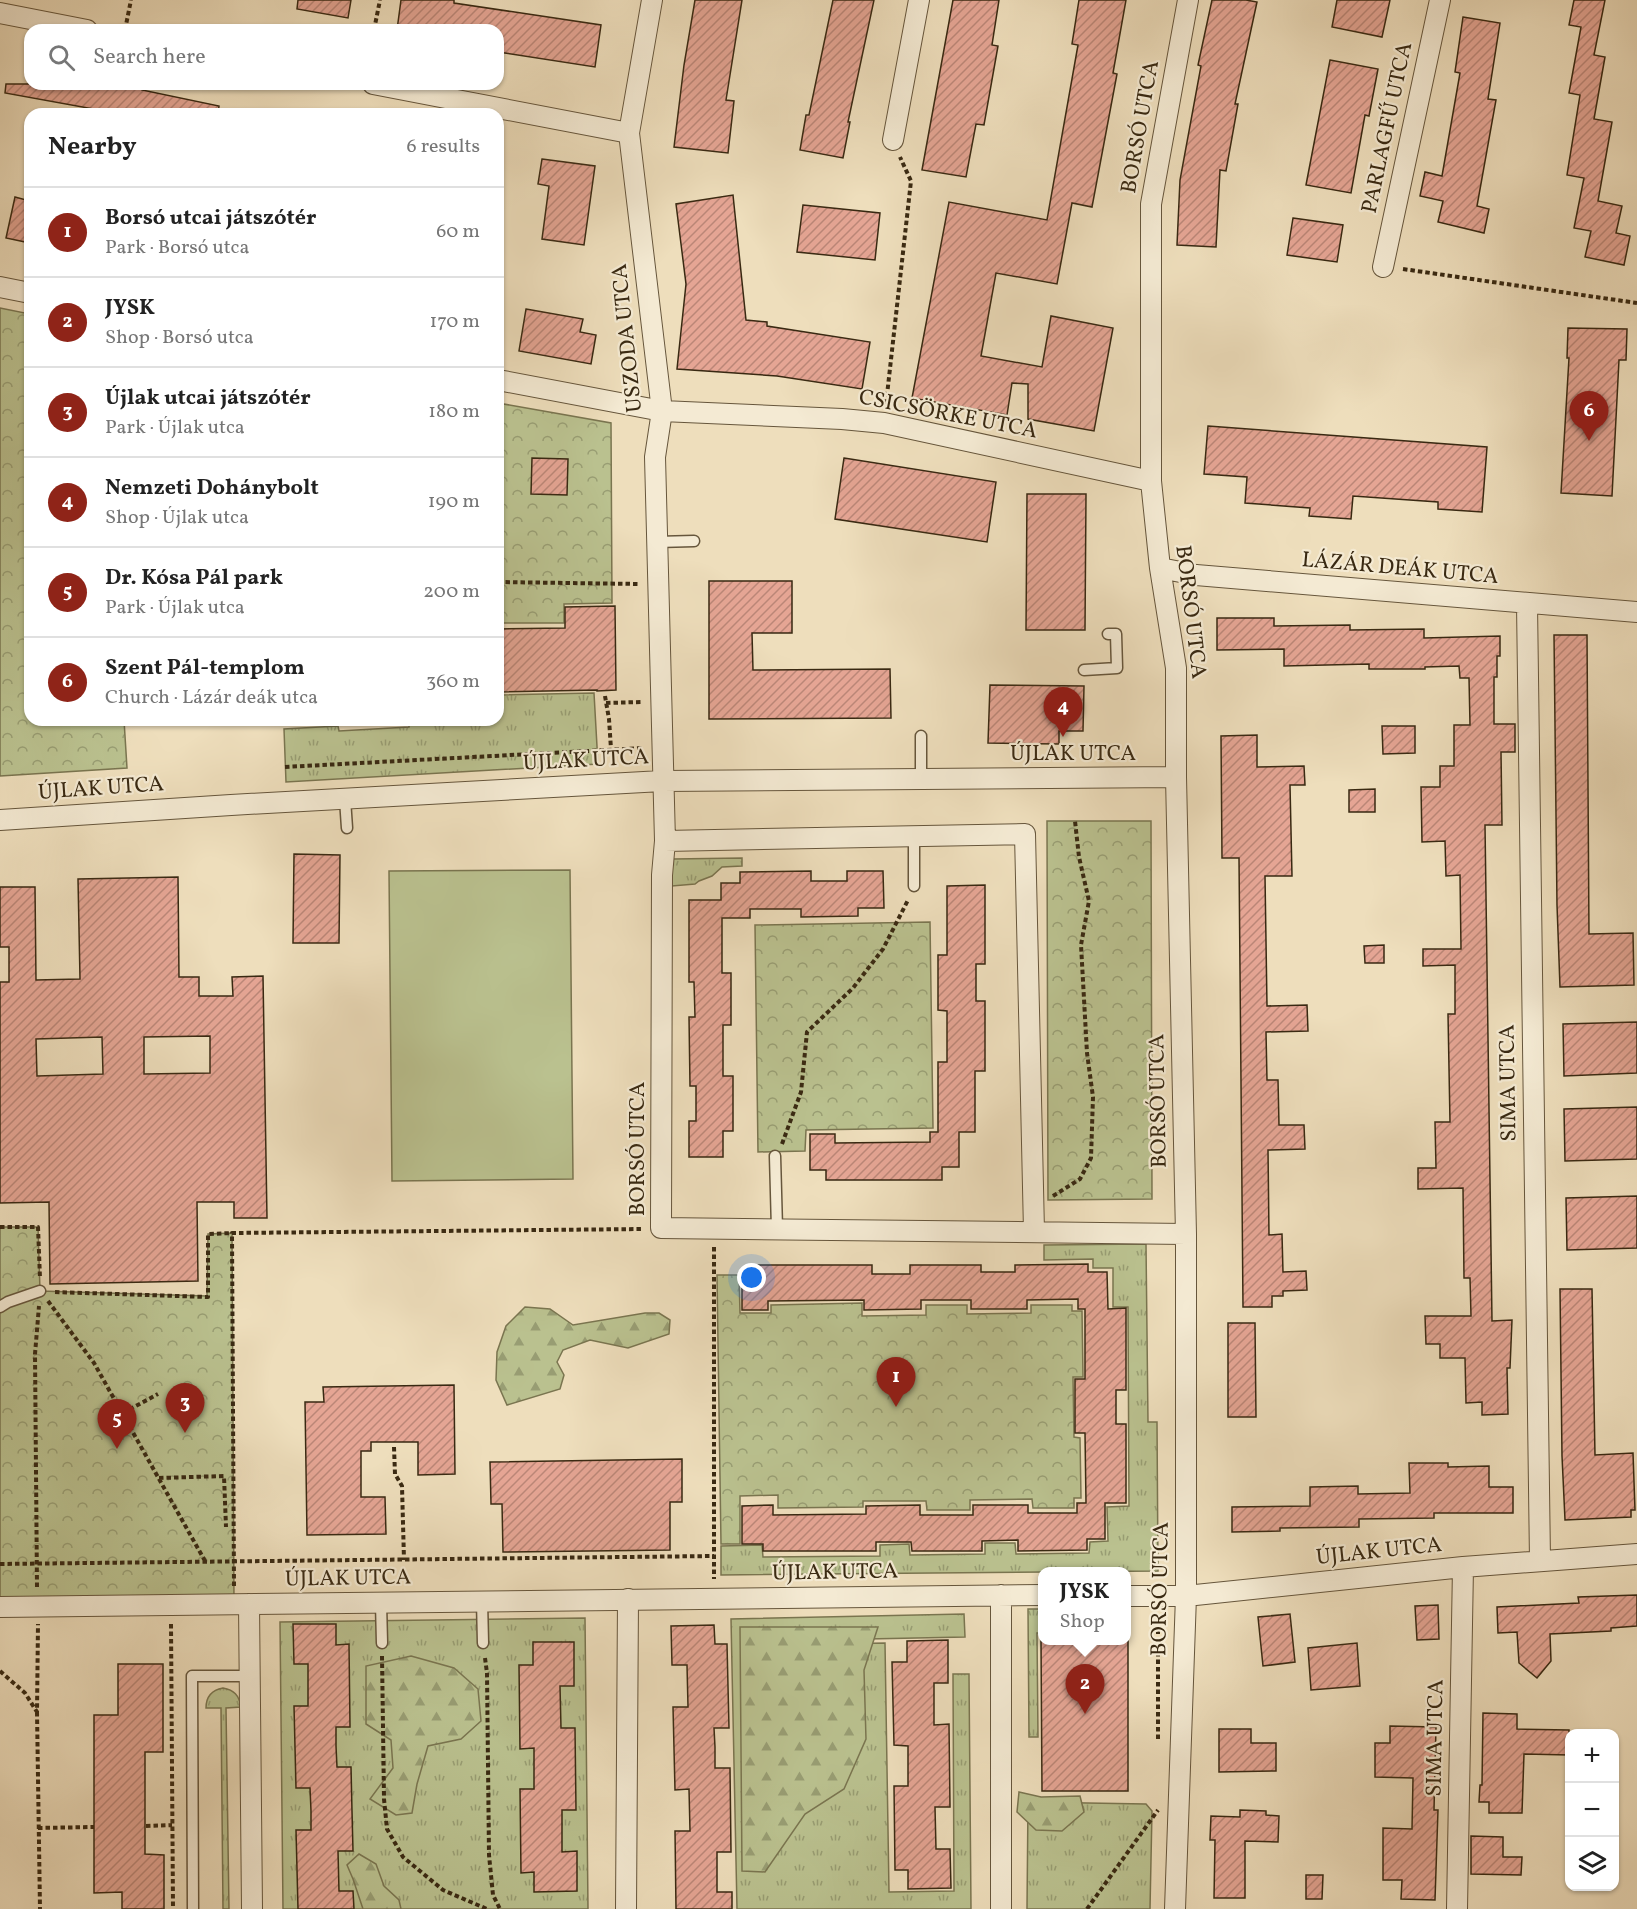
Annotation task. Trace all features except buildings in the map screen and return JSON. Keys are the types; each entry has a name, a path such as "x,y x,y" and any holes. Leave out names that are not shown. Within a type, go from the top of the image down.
{"street":[{"name":"USZODA UTCA","path":"652,0 629,133 662,411 655,457 662,781"},
{"path":"893,140 919,0"},
{"name":"BORSÓ UTCA","path":"1175,1909 1186,1596 1186,1234 1176,777 1176,668 1160,568 1151,481 1151,204 1188,0"},
{"name":"PARLAGFŰ UTCA","path":"1383,267 1440,0"},
{"path":"0,14 54,24"},
{"path":"404,90 498,108"},
{"path":"504,109 629,133"},
{"path":"0,287 24,291"},
{"name":"CSICSÖRKE UTCA","path":"504,381 662,411 842,423 884,423 1151,481"},
{"name":"LÁZÁR DEÁK UTCA","path":"1160,568 1196,575 1637,612"},
{"name":"SIMA UTCA","path":"1527,604 1540,1561"},
{"name":"ÚJLAK UTCA","path":"0,820 662,781 1176,777"},
{"name":"BORSÓ UTCA","path":"662,781 665,841 662,875 662,1228 1186,1234"},
{"path":"665,841 1025,834 1034,1231"},
{"name":"ÚJLAK UTCA","path":"1131,1596 1186,1596 1463,1567 1637,1554"},
{"name":"SIMA UTCA","path":"1457,1909 1463,1567"},
{"path":"1001,1595 1001,1909"},
{"name":"ÚJLAK UTCA","path":"0,1607 1038,1595"},
{"path":"626,1909 628,1599"},
{"path":"242,1604 249,1676 252,1909"}],"lane":[{"path":"657,542 694,541"},
{"path":"1084,670 1117,668 1116,634 1108,634"},
{"path":"921,736 921,779"},
{"path":"345,799 347,828"},
{"path":"914,836 914,886"},
{"path":"775,1156 777,1229"},
{"path":"0,1307 40,1291"},
{"path":"482,1601 483,1643"},
{"path":"381,1603 382,1643"},
{"path":"193,1909 192,1676 249,1676"}],"path":[{"path":"126,24 131,0"},
{"path":"375,24 380,0"},
{"path":"884,423 911,181 893,140"},
{"path":"1383,267 1637,303"},
{"path":"504,582 658,584"},
{"path":"605,696 611,749"},
{"path":"606,703 660,702"},
{"path":"285,767 661,747"},
{"path":"1048,1200 1080,1179 1091,1158 1093,1097 1087,1053 1081,945 1089,901 1079,857 1075,821"},
{"path":"775,1156 784,1140 801,1092 807,1032 853,988 883,949 914,886"},
{"path":"0,1227 38,1227 40,1291 35,1354 38,1607 36,1712 40,1909"},
{"path":"40,1291 208,1296 208,1234 662,1228"},
{"path":"714,1229 714,1598"},
{"path":"232,1233 234,1562 242,1604"},
{"path":"40,1291 94,1363 206,1562"},
{"path":"123,1413 158,1394"},
{"path":"394,1447 395,1474 402,1486 404,1560"},
{"path":"158,1478 225,1476 226,1527"},
{"path":"225,1506 234,1506"},
{"path":"0,1564 714,1556"},
{"path":"171,1606 172,1909"},
{"path":"382,1643 384,1799 387,1829 403,1857 443,1890 487,1909"},
{"path":"483,1643 487,1673 489,1855 493,1895 500,1909"},
{"path":"0,1671 25,1693 36,1712"},
{"path":"1087,1909 1164,1802"},
{"path":"146,1826 172,1825"},
{"path":"39,1828 94,1827"}],"green space":[{"path":"0,308 24,313 24,726 124,726 127,768 0,776"},
{"path":"504,404 611,423 612,603 564,604 564,623 504,623"},
{"path":"594,693 598,764 286,782 284,729 338,726 339,731 409,726 504,726 504,695"},
{"path":"1047,821 1151,821 1152,1199 1048,1200"},
{"path":"742,858 742,866 722,867 712,876 695,884 672,886 668,869 673,859"},
{"path":"570,870 573,1179 392,1181 389,871"},
{"path":"930,922 933,1128 806,1130 805,1151 758,1152 755,925"},
{"path":"0,1227 38,1227 40,1291 207,1296 208,1234 232,1233 234,1604 0,1607"},
{"path":"1146,1244 1148,1422 1157,1422 1158,1571 1131,1571 1131,1567 1038,1567 1038,1572 721,1575 721,1546 762,1545 763,1557 880,1556 880,1545 909,1544 910,1555 985,1554 985,1543 1015,1543 1016,1554 1089,1553 1090,1542 1108,1541 1107,1507 1129,1506 1128,1307 1113,1307 1113,1268 1093,1268 1093,1259 1044,1260 1044,1245"},
{"path":"717,1275 739,1275 740,1313 771,1313 771,1305 862,1303 862,1316 926,1315 926,1305 967,1305 967,1314 1031,1313 1031,1305 1072,1305 1072,1311 1082,1311 1083,1377 1073,1377 1074,1437 1080,1438 1081,1498 1074,1498 1074,1508 1033,1508 1032,1499 970,1500 970,1510 927,1510 926,1501 863,1501 863,1507 778,1508 778,1495 740,1496 740,1544 721,1544"},
{"path":"525,1307 550,1309 573,1325 645,1313 659,1313 670,1320 669,1334 628,1348 590,1340 563,1350 557,1362 564,1375 560,1389 507,1405 496,1380 497,1352 506,1326"},
{"path":"1028,1609 1038,1609 1038,1737 1029,1737"},
{"path":"964,1614 965,1637 769,1641 771,1645 885,1643 889,1892 954,1891 953,1674 969,1674 971,1909 737,1909 731,1619"},
{"path":"585,1618 588,1909 283,1909 280,1622"},
{"path":"740,1627 878,1627 864,1670 866,1739 844,1789 805,1814 765,1872 742,1871"},
{"path":"411,1656 454,1668 478,1689 481,1721 461,1739 428,1746 417,1784 412,1813 396,1815 370,1799 393,1768 391,1740 366,1724 366,1666"},
{"path":"223,1688 235,1694 241,1707 226,1708 229,1909 223,1909 221,1708 206,1708 210,1694"},
{"path":"1019,1792 1041,1797 1080,1796 1084,1812 1062,1831 1036,1830 1017,1812"},
{"path":"1028,1802 1146,1804 1152,1811 1150,1909 1027,1909"},
{"path":"359,1854 376,1864 384,1886 399,1900 401,1909 363,1909 347,1865"}],"place":[{"name":"Szent Pál-templom","path":"1589,441"},
{"name":"Nemzeti Dohánybolt","path":"1063,737"},
{"name":"Borsó utcai játszótér","path":"896,1407"},
{"name":"Újlak utcai játszótér","path":"185,1433"},
{"name":"Dr. Kósa Pál park","path":"117,1449"},
{"name":"JYSK","path":"1085,1714"}]}
